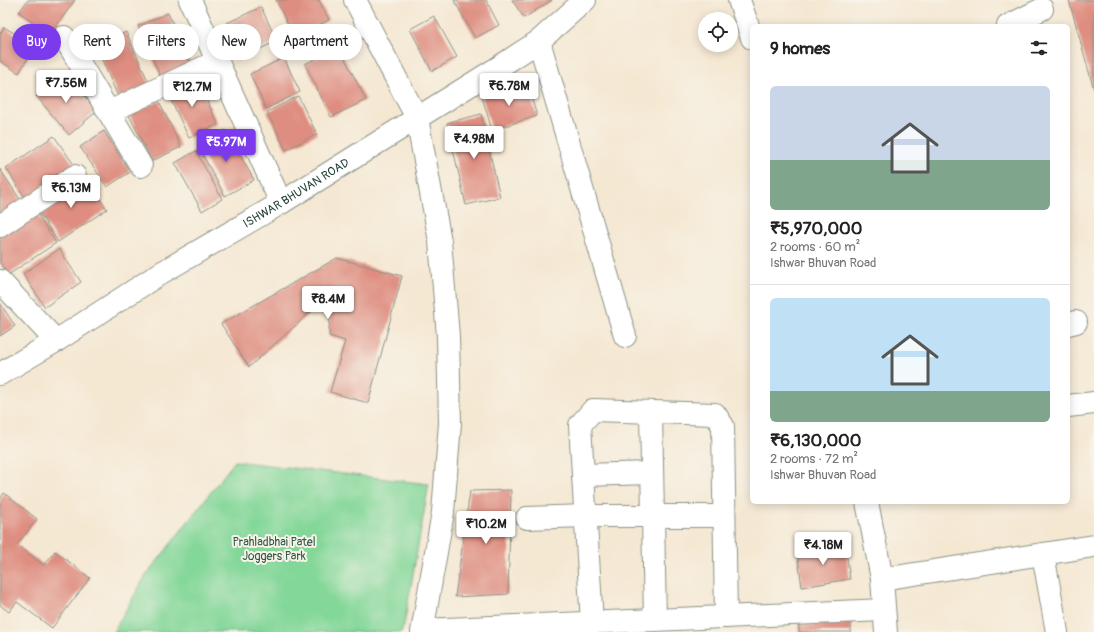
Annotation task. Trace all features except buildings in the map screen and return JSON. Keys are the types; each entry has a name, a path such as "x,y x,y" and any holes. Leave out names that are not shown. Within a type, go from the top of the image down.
{"street":[{"path":"190,0 281,203"},
{"path":"355,0 416,118 440,241 448,336 450,423 443,512 422,631 592,622 884,610"},
{"name":"ISHWAR BHUVAN ROAD","path":"0,374 56,341 161,273 281,203 539,41 585,0"},
{"path":"739,0 750,32"},
{"path":"1012,24 1042,9"},
{"path":"64,38 142,166"},
{"path":"539,41 625,336"},
{"path":"109,112 217,61"},
{"path":"0,226 75,176"},
{"path":"0,281 56,341"},
{"path":"1070,406 1094,404"},
{"path":"592,622 580,426 593,410 715,414 723,426 726,617"},
{"path":"651,412 655,620"},
{"path":"583,475 652,473"},
{"path":"867,504 882,579 886,632"},
{"path":"527,518 586,516 724,516"},
{"path":"882,579 1094,546"},
{"path":"1043,554 1057,632"}],"green space":[{"name":"Prahladbhai Patel Joggers Park","path":"235,461 429,484 404,625 401,632 113,632 145,577"}]}
